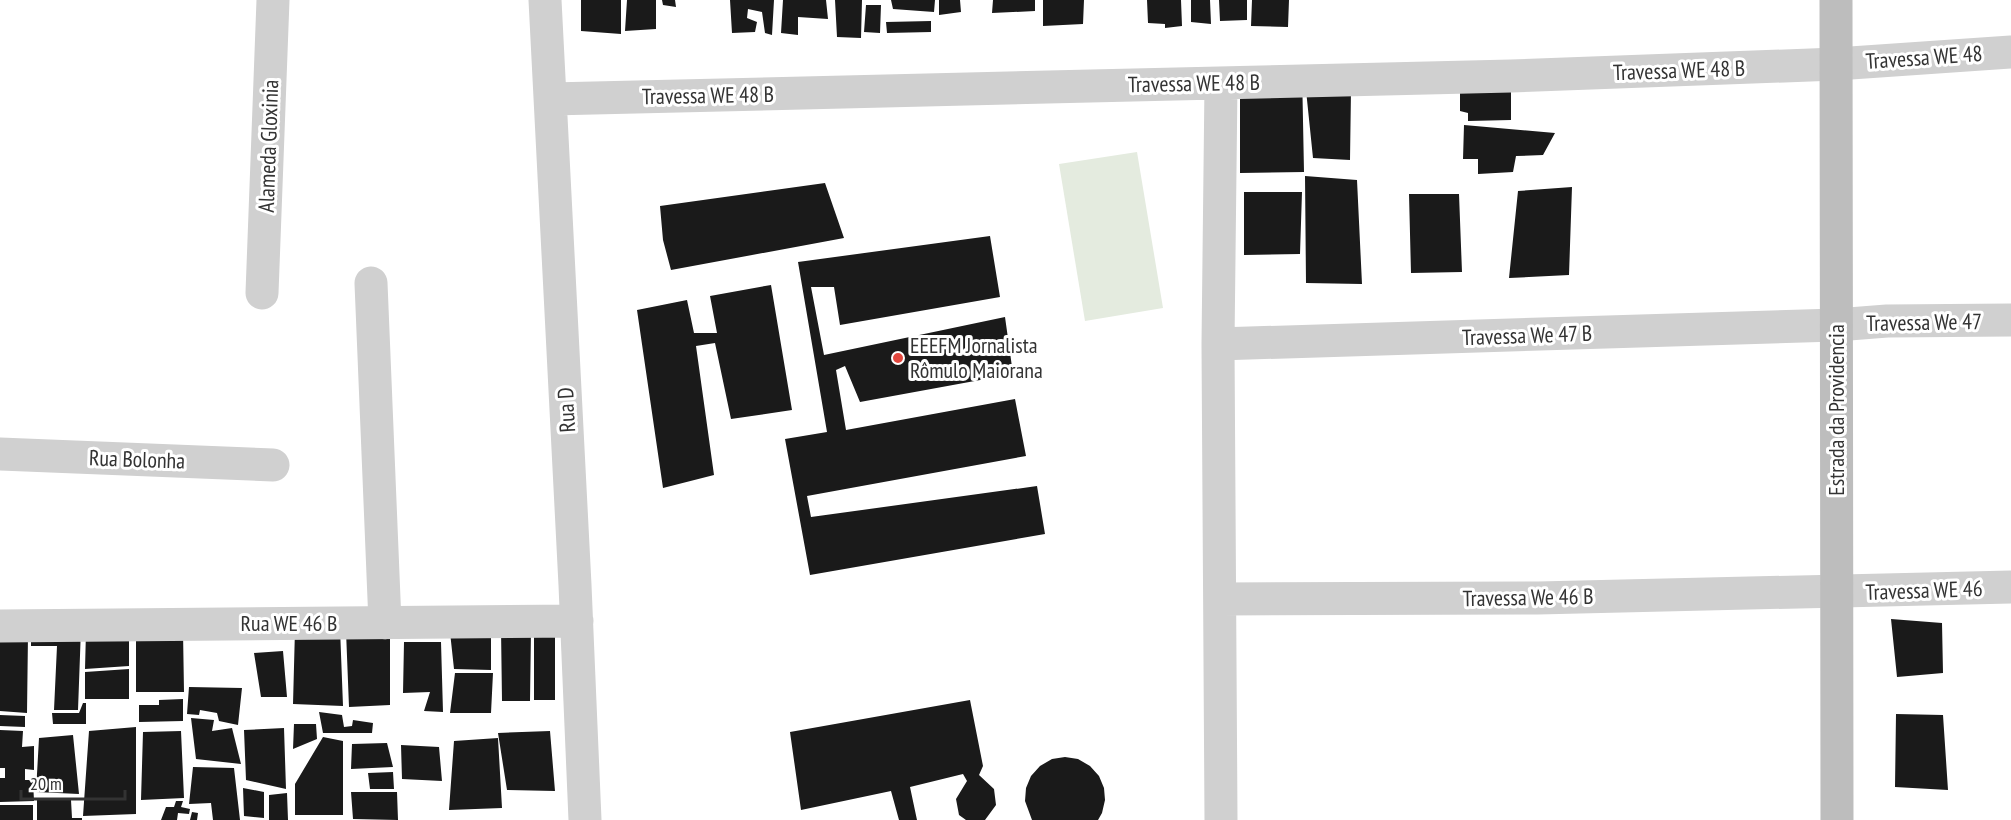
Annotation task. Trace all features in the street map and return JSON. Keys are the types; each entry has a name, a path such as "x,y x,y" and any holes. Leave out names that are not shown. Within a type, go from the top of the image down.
{"main road":[{"name":"Estrada da Providencia","path":"1836,0 1837,820"}],"street":[{"name":"Alameda Gloxinia","path":"262,293 273,0"},
{"name":"Rua D","path":"545,0 585,820"},
{"name":"Travessa WE 48","path":"1836,64 2011,52"},
{"name":"Travessa WE 48 B","path":"550,99 1510,76 1836,64"},
{"path":"1221,83 1218,344 1221,820"},
{"path":"371,283 385,623"},
{"name":"Travessa We 47","path":"1836,325 1887,321 2011,320"},
{"name":"Travessa We 47 B","path":"1218,344 1836,325"},
{"name":"Rua Bolonha","path":"0,454 273,465"},
{"name":"Travessa WE 46","path":"1836,592 2011,587"},
{"name":"Travessa We 46 B","path":"1220,599 1538,598 1836,592"},
{"name":"Rua WE 46 B","path":"0,626 577,621"}],"shaded area":[{"path":"1137,152 1163,308 1085,321 1059,164"}],"building":[{"path":"581,0 621,0 621,34 581,31"},
{"path":"627,0 656,0 656,29 625,31"},
{"path":"662,0 675,0 676,7 663,5"},
{"path":"730,0 774,0 772,35 765,33 762,12 748,9 747,18 757,22 755,32 732,33"},
{"path":"783,0 826,0 828,19 798,17 798,35 781,33"},
{"path":"835,0 862,0 861,38 837,37"},
{"path":"891,0 935,0 934,12 893,9"},
{"path":"939,0 960,0 961,12 939,15"},
{"path":"993,0 1035,0 1035,11 992,13"},
{"path":"1043,0 1084,0 1083,24 1043,26"},
{"path":"1147,0 1181,0 1182,26 1165,28 1165,24 1148,23"},
{"path":"1191,0 1210,0 1211,24 1191,22"},
{"path":"1219,0 1247,0 1247,20 1220,21"},
{"path":"1252,0 1289,0 1288,27 1251,26"},
{"path":"866,5 881,5 880,33 864,32"},
{"path":"931,21 931,32 887,33 886,22"},
{"path":"1460,69 1511,76 1511,120 1468,121 1468,113 1460,111"},
{"path":"1240,70 1302,70 1304,172 1240,173"},
{"path":"1306,90 1351,90 1350,160 1313,158"},
{"path":"1464,125 1555,133 1543,155 1516,156 1513,172 1478,174 1478,159 1463,159"},
{"path":"1305,176 1357,180 1362,284 1306,283"},
{"path":"825,183 844,238 671,270 663,240 660,206"},
{"path":"1572,187 1569,275 1509,278 1518,191"},
{"path":"1244,192 1302,192 1300,254 1244,255"},
{"path":"1409,194 1459,194 1462,272 1411,273"},
{"path":"990,236 1000,297 840,325 834,287 811,287 824,355 1005,317 1013,374 860,402 845,366 836,370 846,430 1015,399 1026,456 807,496 811,517 1037,486 1045,534 810,575 785,439 827,432 798,262"},
{"path":"771,285 792,410 731,419 715,343 696,346 714,475 663,488 637,310 687,300 694,333 717,333 710,296"},
{"path":"1891,619 1942,623 1943,673 1897,677"},
{"path":"81,628 78,710 54,710 57,646 31,646 31,632"},
{"path":"340,628 343,706 293,704 295,629"},
{"path":"501,628 531,630 530,701 502,701"},
{"path":"390,629 390,705 349,707 346,631"},
{"path":"136,630 183,631 184,692 136,692"},
{"path":"534,630 555,630 555,700 534,700"},
{"path":"86,631 129,631 129,666 85,669"},
{"path":"450,632 491,632 491,670 454,669"},
{"path":"28,634 27,713 0,711 0,635"},
{"path":"404,642 441,642 443,712 424,711 430,692 403,693"},
{"path":"283,651 287,697 261,697 254,653"},
{"path":"129,669 129,699 85,699 85,672"},
{"path":"455,673 493,673 491,713 450,713"},
{"path":"189,687 242,688 238,725 219,721 217,713 200,710 199,715 187,714"},
{"path":"183,699 183,721 139,722 139,705 159,705 159,700"},
{"path":"970,700 983,766 979,775 994,789 996,805 985,820 966,820 959,815 956,799 967,781 963,774 910,787 917,820 899,820 891,791 801,810 790,732"},
{"path":"83,703 86,703 86,724 53,724 52,713 79,713"},
{"path":"319,712 342,715 344,727 352,726 353,720 373,723 372,733 323,733"},
{"path":"1896,714 1943,715 1948,790 1895,787"},
{"path":"0,715 25,716 25,727 0,726"},
{"path":"191,718 214,720 212,731 232,728 241,764 196,759"},
{"path":"294,724 316,724 317,739 293,749"},
{"path":"136,727 136,814 83,816 89,731"},
{"path":"284,728 286,789 246,780 244,730"},
{"path":"0,730 23,731 22,747 34,746 34,770 25,769 25,780 33,780 34,801 0,802 0,778 5,778 5,768 0,768"},
{"path":"181,731 184,798 141,800 143,732"},
{"path":"550,731 555,791 507,790 498,733"},
{"path":"73,735 79,794 36,792 39,738"},
{"path":"323,737 343,741 343,815 295,815 295,784"},
{"path":"498,738 502,808 449,810 454,741"},
{"path":"387,743 393,767 351,769 352,744"},
{"path":"401,745 439,747 442,781 402,779"},
{"path":"1065,757 1078,759 1090,766 1099,776 1104,788 1105,800 1102,813 1098,820 1032,820 1025,801 1026,788 1031,776 1040,766 1052,759"},
{"path":"193,767 234,768 240,820 213,820 211,803 189,804"},
{"path":"393,772 394,789 370,789 368,773"},
{"path":"243,788 264,792 264,818 244,816"},
{"path":"351,792 397,792 398,820 353,819"},
{"path":"287,793 288,820 269,820 269,795"},
{"path":"37,800 71,800 72,818 82,818 82,820 37,820"},
{"path":"176,801 183,801 181,807 190,809 189,814 178,813 177,820 161,820 166,807 174,807"},
{"path":"0,805 33,805 33,820 0,820"},
{"path":"192,812 198,813 197,820 190,820"}],"place":[{"name":"EEEFM Jornalista Rômulo Maiorana","path":"898,358"}]}
